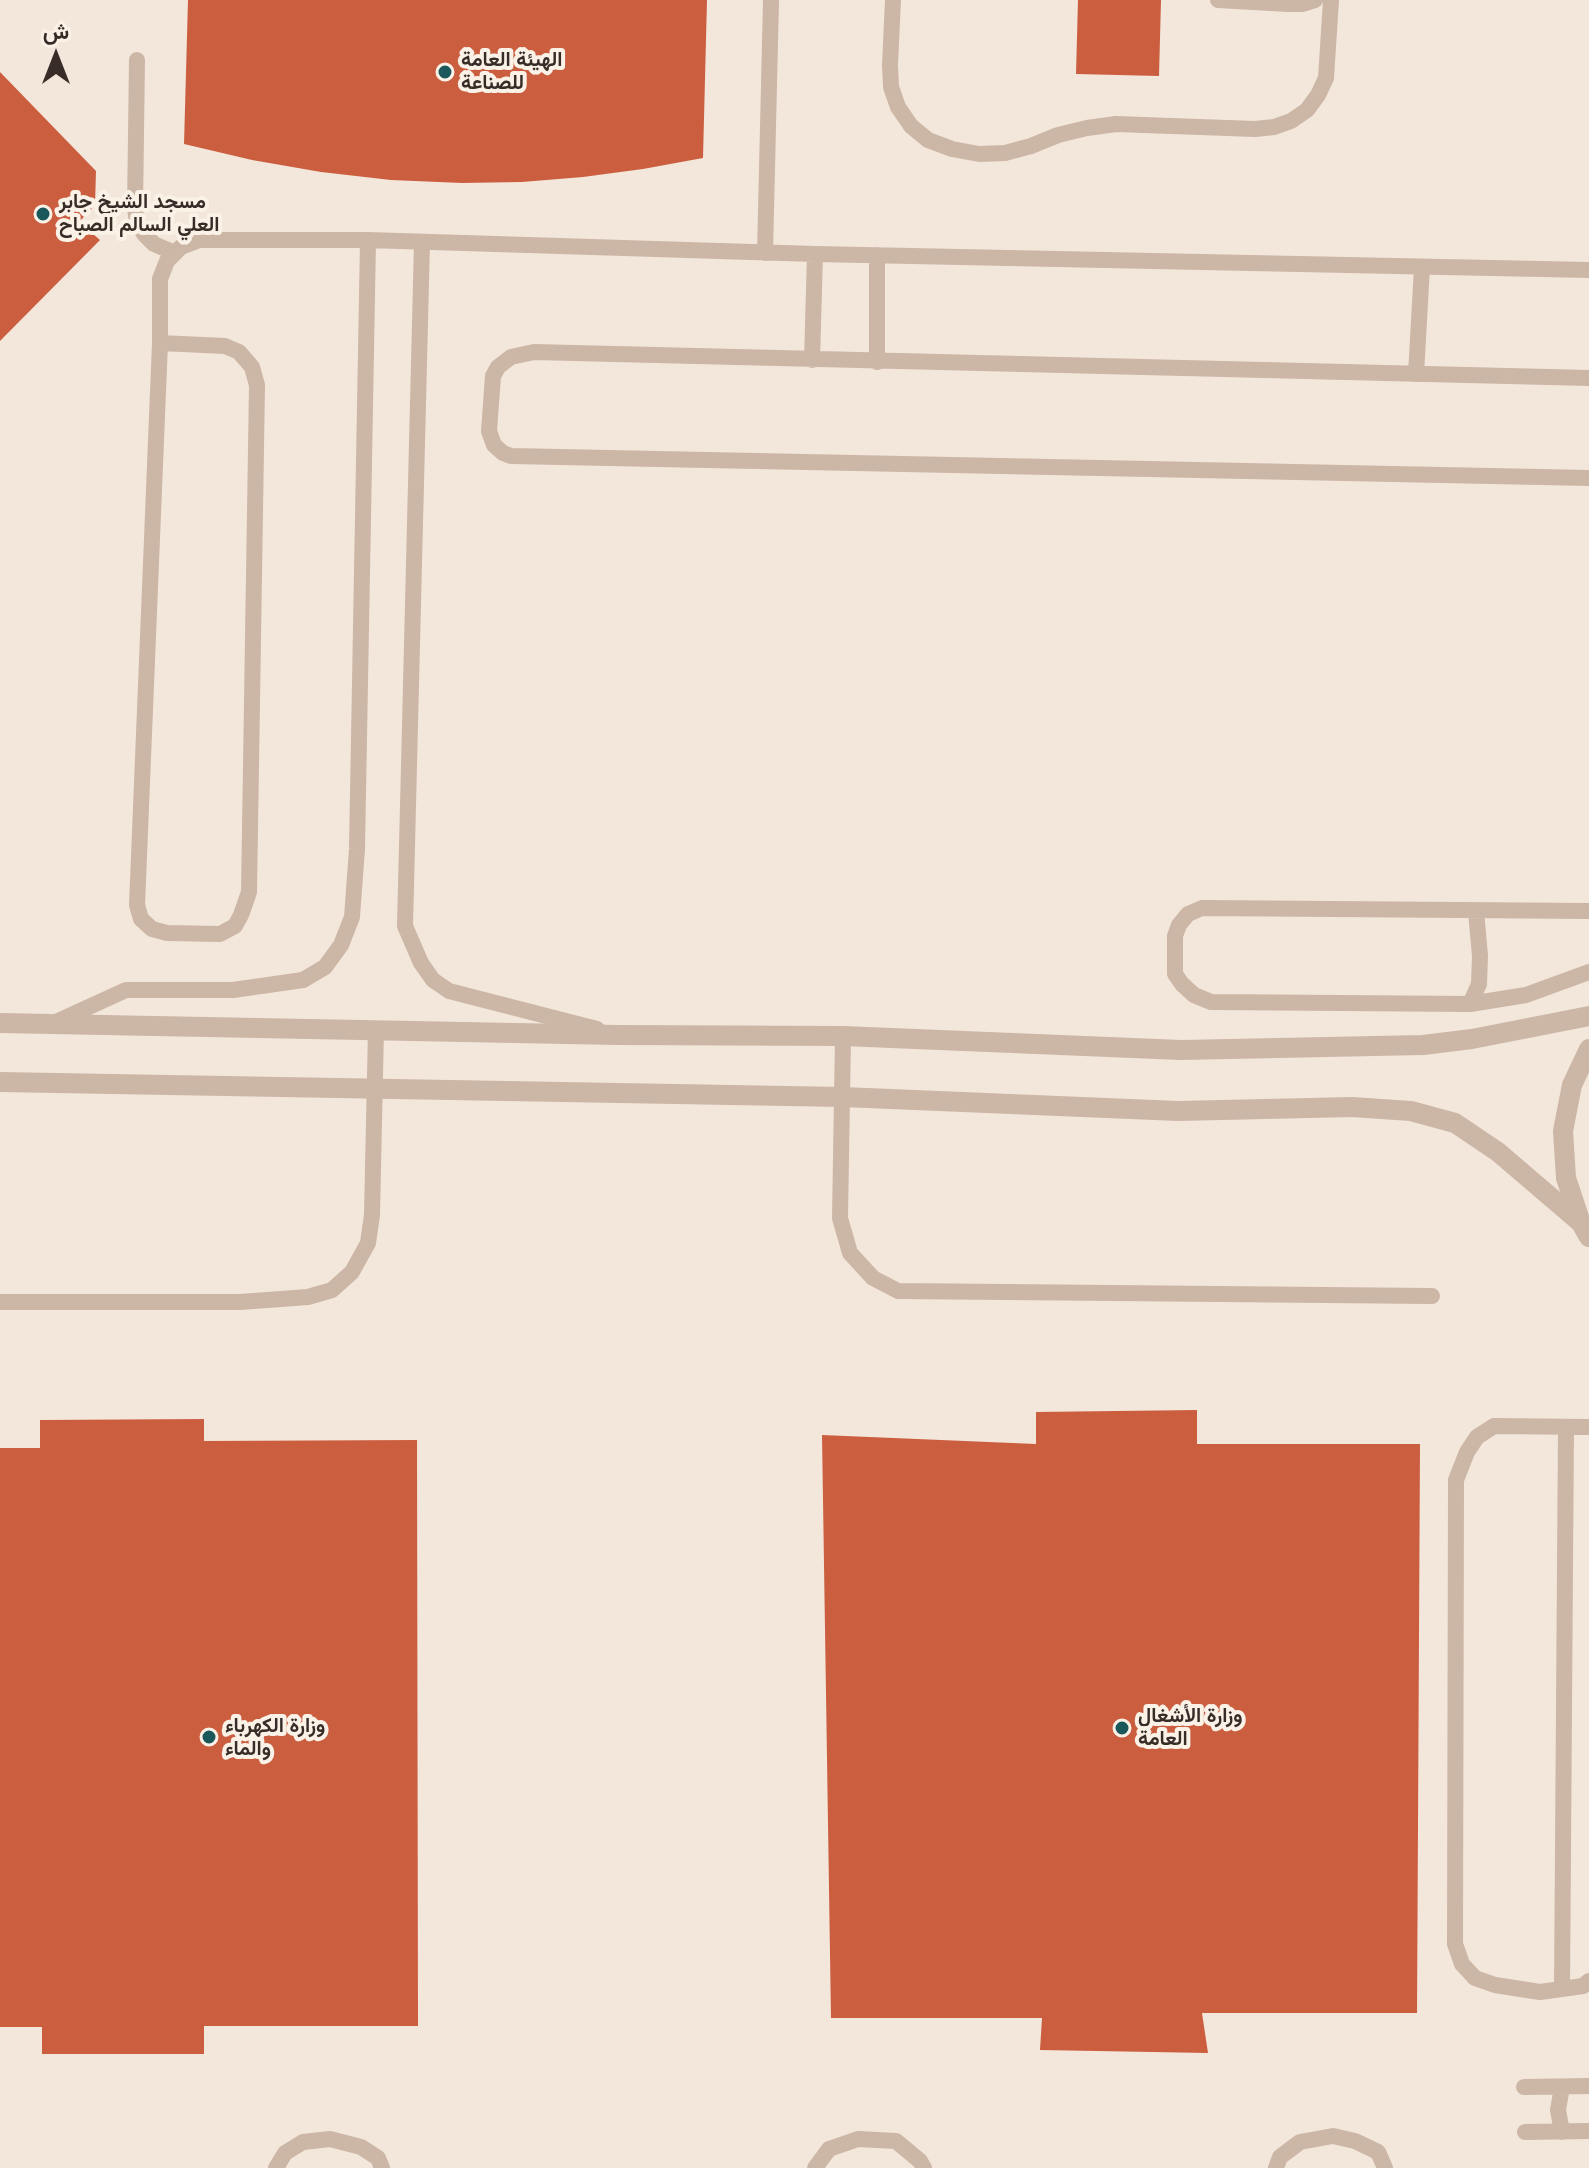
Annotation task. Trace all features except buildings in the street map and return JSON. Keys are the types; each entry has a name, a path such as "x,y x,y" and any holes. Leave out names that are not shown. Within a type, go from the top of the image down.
{"street":[{"path":"0,1023 618,1035 843,1036 1181,1050 1423,1045 1472,1039 1589,1016"},
{"path":"1585,1230 1566,1178 1563,1131 1572,1085 1589,1049"},
{"path":"0,1082 843,1097 1178,1111 1352,1107 1411,1111 1455,1123 1498,1152 1585,1230"}],"lane":[{"path":"765,253 771,0"},
{"path":"893,0 891,87 898,107 911,126 928,140 979,154 1005,153 1058,135 1116,124 1255,129 1291,121 1307,110 1326,78 1331,0"},
{"path":"1218,0 1288,4 1315,0"},
{"path":"137,60 137,222 154,244 175,253"},
{"path":"160,343 225,346 239,352 252,367 257,385 249,892 235,926 220,934 167,933 152,929 141,919 137,905 160,279 167,261 181,247 199,240 368,240 765,253 1589,270"},
{"path":"53,1024 126,990 233,990 303,980 325,967 341,945 352,917 357,849 368,240"},
{"path":"422,242 405,926 421,963 433,980 449,991 618,1035"},
{"path":"812,360 815,254"},
{"path":"877,255 877,362"},
{"path":"1416,374 1422,267"},
{"path":"1589,378 534,352 511,357 498,367 493,376 489,431 494,445 511,456 1589,478"},
{"path":"1589,911 1202,908 1188,914 1179,925 1175,936 1175,974 1194,995 1211,1002 1470,1004 1526,995 1589,972"},
{"path":"1470,1004 1479,984 1476,911"},
{"path":"0,1302 240,1302 308,1297 332,1290 352,1272 368,1243 372,1215 376,1029"},
{"path":"843,1036 840,1218 850,1253 873,1278 898,1291 1432,1296"},
{"path":"1589,1427 1494,1426 1477,1437 1467,1452 1456,1480 1455,1944 1462,1964 1475,1978 1495,1985 1540,1992 1583,1986 1589,1981"},
{"path":"1562,1989 1566,1427"},
{"path":"1524,2087 1589,2086"},
{"path":"1562,2087 1558,2110 1562,2132"},
{"path":"1525,2132 1589,2131"},
{"path":"1276,2168 1280,2157 1300,2142 1333,2136 1355,2141 1378,2152 1385,2168"},
{"path":"276,2168 285,2153 303,2142 330,2139 361,2147 378,2158 382,2168"},
{"path":"815,2168 829,2149 858,2139 896,2141 924,2168"}],"place":[{"name":"الهيئة العامة للصناعة","path":"445,72"},
{"name":"مسجد الشيخ جابر العلي السالم الصباح","path":"43,214"},
{"name":"وزارة الأشغال العامة","path":"1122,1728"},
{"name":"وزارة الكهرباء والماء","path":"209,1737"}]}
